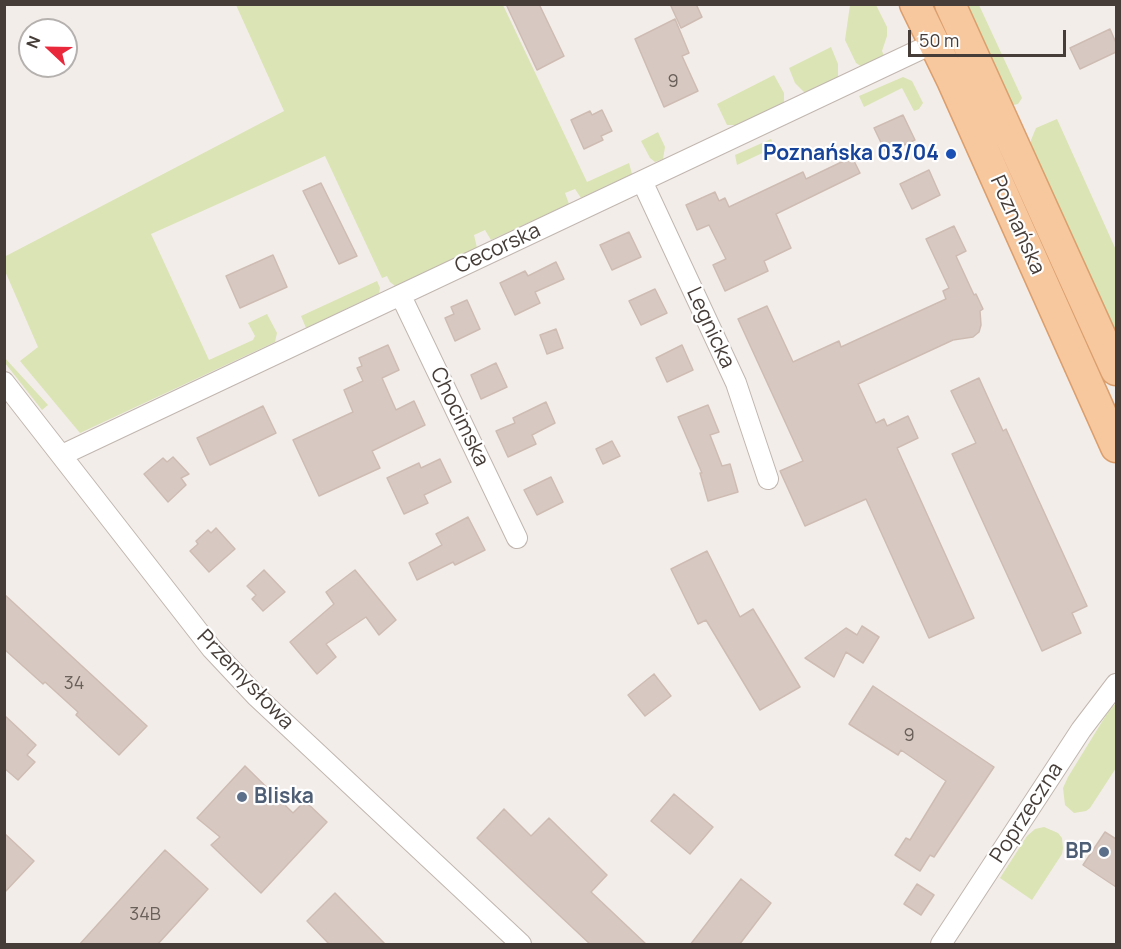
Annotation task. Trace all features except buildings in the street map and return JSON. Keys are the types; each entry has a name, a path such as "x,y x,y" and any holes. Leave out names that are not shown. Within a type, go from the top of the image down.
{"main road":[{"name":"Poznańska","path":"915,4 952,80 1116,447"},
{"name":"Poznańska","path":"950,4 1116,370"}],"street":[{"name":"Cecorska","path":"62,455 934,43"},
{"name":"Legnicka","path":"642,181 736,383 768,479"},
{"name":"Chocimska","path":"401,296 517,538"},
{"name":"Przemysłowa","path":"4,382 212,649 256,696 521,945"},
{"name":"Poprzeczna","path":"940,945 1081,730 1116,684"}],"green space":[{"path":"236,5 503,5 587,182 629,163 632,174 581,198 575,189 565,193 569,204 491,240 485,230 474,235 477,248 395,286 387,276 382,278 325,156 151,234 209,360 253,340 255,336 248,323 267,314 277,333 275,342 80,433 20,361 38,347 5,271 4,257 284,111"},
{"path":"850,5 876,5 887,27 887,36 882,51 884,56 862,67 856,63 845,40"},
{"path":"962,5 979,5 1022,98 1018,104 1007,103"},
{"path":"831,47 838,64 838,78 805,93 795,83 789,68"},
{"path":"774,75 784,93 784,103 736,125 727,125 717,104"},
{"path":"903,77 912,81 923,103 919,109 914,111 902,88 864,107 859,96"},
{"path":"1057,119 1116,250 1116,338 1031,154 1031,140 1036,128"},
{"path":"658,132 665,147 663,159 655,162 650,158 641,141"},
{"path":"771,139 775,147 737,165 735,155"},
{"path":"377,281 380,288 379,293 306,328 301,316"},
{"path":"4,357 48,405 42,410 5,363"},
{"path":"1116,703 1116,768 1090,808 1074,813 1065,805 1063,788 1108,712"},
{"path":"1044,827 1058,833 1062,838 1063,848 1062,854 1032,900 1000,878 1027,836 1035,829"}],"place":[{"name":"Poznańska 03/04","path":"951,154"},
{"name":"Bliska","path":"242,797"},
{"name":"BP","path":"1104,852"}]}
